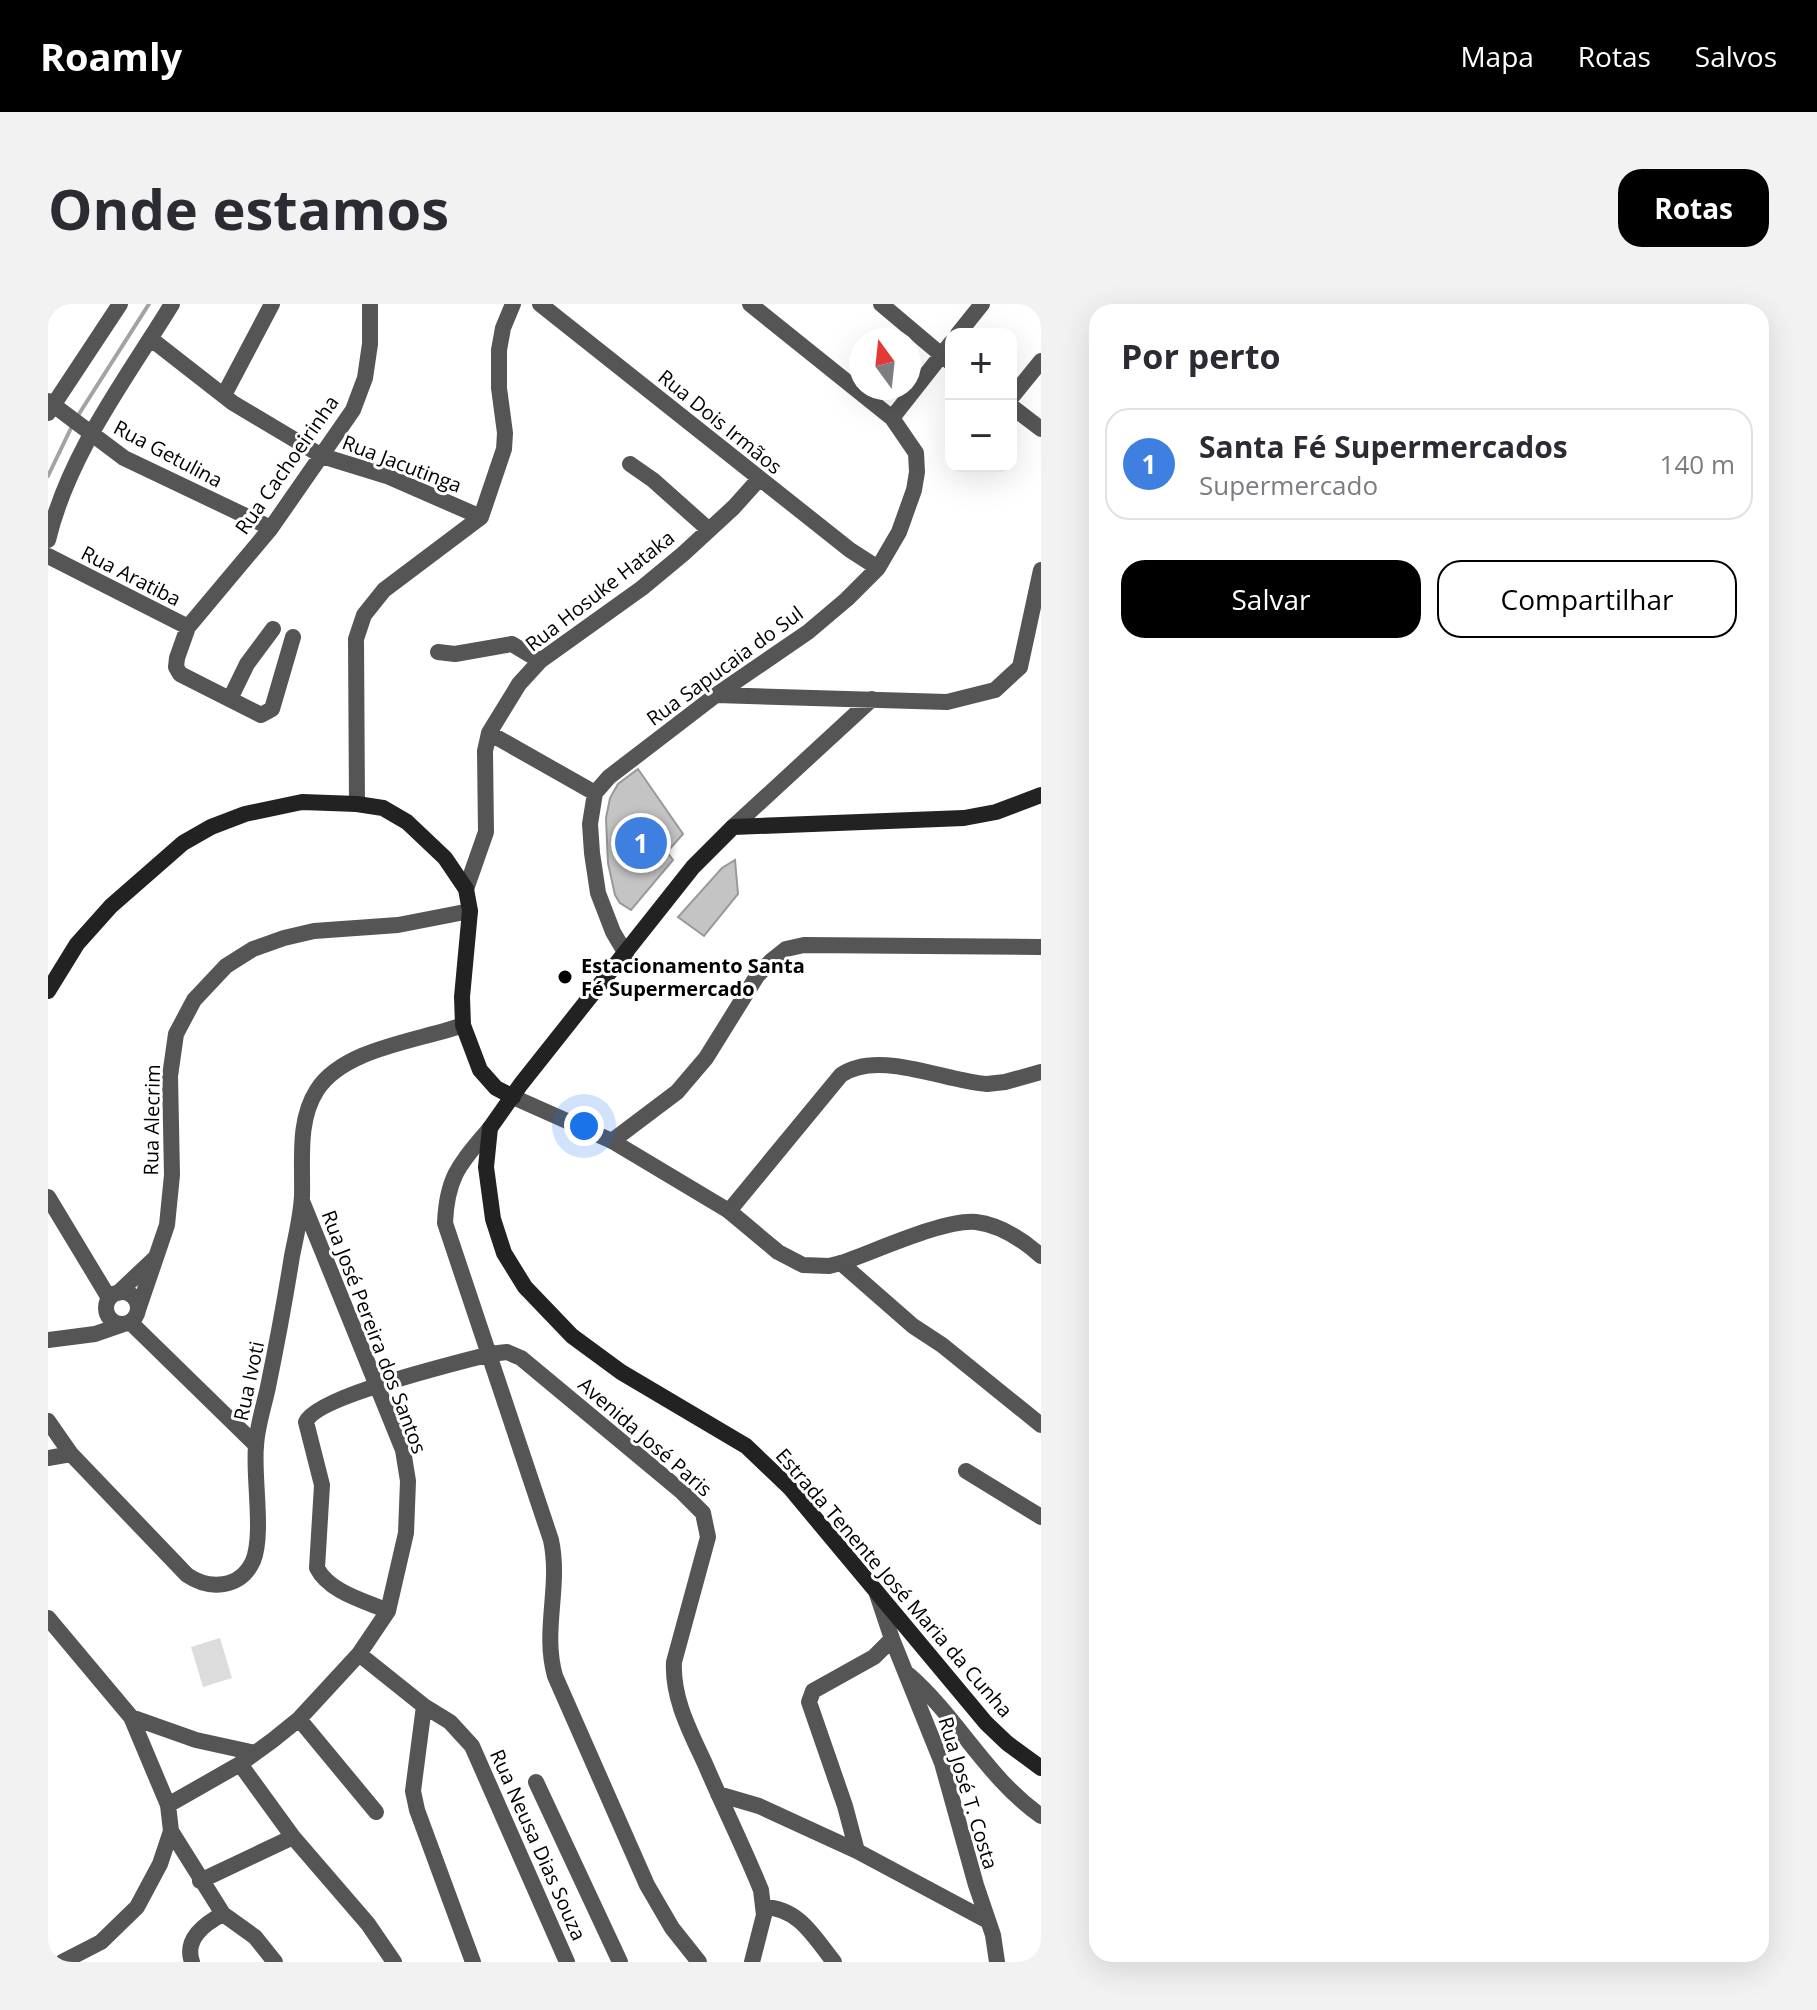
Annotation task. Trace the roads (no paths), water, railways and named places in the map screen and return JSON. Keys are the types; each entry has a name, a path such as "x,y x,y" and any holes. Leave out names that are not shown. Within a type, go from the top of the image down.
{"main road":[{"path":"490,1128 693,867 733,827 964,818 996,812 1041,795"},
{"path":"48,991 88,931 111,906 183,843 211,827 245,814 302,802 383,808 407,822 445,858 466,889 470,911 462,997 463,1025 480,1070 496,1088 513,1097"},
{"name":"Estrada Tenente José Maria da Cunha","path":"490,1128 486,1167 493,1219 504,1253 525,1287 585,1345 621,1372 729,1434 767,1465 790,1488 986,1723 1041,1768"}],"street":[{"path":"52,408 120,304"},
{"path":"48,540 62,491 88,432 172,304"},
{"path":"224,395 272,304"},
{"name":"Rua Cachoeirinha","path":"188,627 271,528 353,410 365,378 370,344 370,304"},
{"path":"357,804 356,639 364,615 384,590 481,517 504,449 499,350 503,328 513,304"},
{"name":"Rua Dois Irmãos","path":"540,304 759,479 878,568"},
{"name":"Rua Sapucaia do Sul","path":"595,793 609,777 716,695 808,632 878,568 899,532 917,472 916,453 892,418 750,304"},
{"path":"881,304 945,352"},
{"path":"963,328 982,304"},
{"name":"Rua Jacutinga","path":"151,339 224,395 322,456 387,476 481,517"},
{"path":"892,418 945,357"},
{"path":"1017,391 1041,361"},
{"name":"Rua Getulina","path":"52,408 124,458 271,528"},
{"path":"1017,411 1041,429"},
{"path":"630,464 653,480 708,529"},
{"name":"Rua Hosuke Hataka","path":"466,889 486,832 485,751 489,733 519,684 540,661 642,588 734,507 759,479"},
{"name":"Rua Aratiba","path":"48,556 188,627 177,658 178,672 261,715 272,709 293,637"},
{"path":"716,695 947,702 995,690 1020,667 1041,570"},
{"path":"230,699 247,664 273,629"},
{"path":"438,652 455,654 512,644 540,661"},
{"path":"733,827 872,699"},
{"path":"489,733 595,793 590,824 598,893 613,932 626,954"},
{"name":"Rua Alecrim","path":"131,1319 167,1225 171,1187 170,1076 176,1034 194,1000 226,966 253,949 284,938 314,931 398,925 470,911"},
{"path":"612,1141 677,1092 706,1058 757,976 786,949 804,945 1041,947"},
{"name":"Rua Ivoti","path":"48,1421 71,1454 187,1575 199,1583 212,1586 237,1580 253,1560 256,1445 279,1337 302,1201 302,1140 307,1110 329,1075 355,1058 463,1025"},
{"path":"729,1211 849,1069 875,1063 987,1084 1041,1072"},
{"path":"513,1097 612,1141 729,1211 778,1252 803,1265 841,1263 928,1232 974,1222 1007,1231 1041,1256"},
{"path":"490,1128 458,1167 449,1187 445,1223 534,1486 556,1563 549,1645 555,1676 647,1885 672,1928 699,1962"},
{"path":"48,1197 111,1301 116,1324 131,1319"},
{"name":"Rua José Pereira dos Santos","path":"168,1805 240,1764 299,1719 359,1654 388,1611 406,1533 408,1481 403,1450 302,1201"},
{"path":"70,1336 100,1321 111,1301 158,1255"},
{"path":"841,1263 913,1326 942,1345 1041,1425"},
{"path":"111,1301 132,1296 131,1319 256,1445"},
{"path":"48,1340 95,1334 131,1319"},
{"name":"Avenida José Paris","path":"490,1354 507,1352 521,1358 681,1491 703,1513 708,1537 674,1662 673,1677 676,1696 761,1890 764,1907"},
{"path":"388,1611 334,1586 317,1568 322,1485 306,1422 315,1410 377,1385 490,1354"},
{"path":"48,1458 71,1454"},
{"path":"966,1471 1041,1517"},
{"name":"Rua José T. Costa","path":"877,1593 892,1639 942,1763 997,1962"},
{"path":"48,1618 131,1717 168,1805 171,1831 200,1881 223,1914 255,1937 275,1962"},
{"path":"857,1851 809,1702 816,1688 861,1666 892,1639"},
{"name":"Rua Neusa Dias Souza","path":"359,1654 461,1731 472,1746 564,1961"},
{"path":"905,1671 938,1704 1002,1784 1041,1816"},
{"path":"424,1706 416,1762 415,1801 473,1962"},
{"path":"131,1717 196,1740 255,1753"},
{"path":"299,1719 376,1812"},
{"path":"240,1764 293,1837 368,1924 394,1962"},
{"path":"536,1782 620,1962"},
{"path":"718,1794 759,1806 857,1851 988,1921"},
{"path":"62,1962 101,1942 137,1907 151,1885 171,1831"},
{"path":"200,1881 293,1837"},
{"path":"752,1962 764,1907 781,1909 795,1916 834,1962"},
{"path":"192,1962 189,1953 193,1939 206,1925 223,1914"}],"waterway":[{"path":"77,417 149,304"},
{"path":"48,476 73,424"}],"place":[{"name":"Santa Fé Supermercados","path":"641,843"},
{"name":"Estacionamento Santa Fé Supermercado","path":"565,977"}]}
